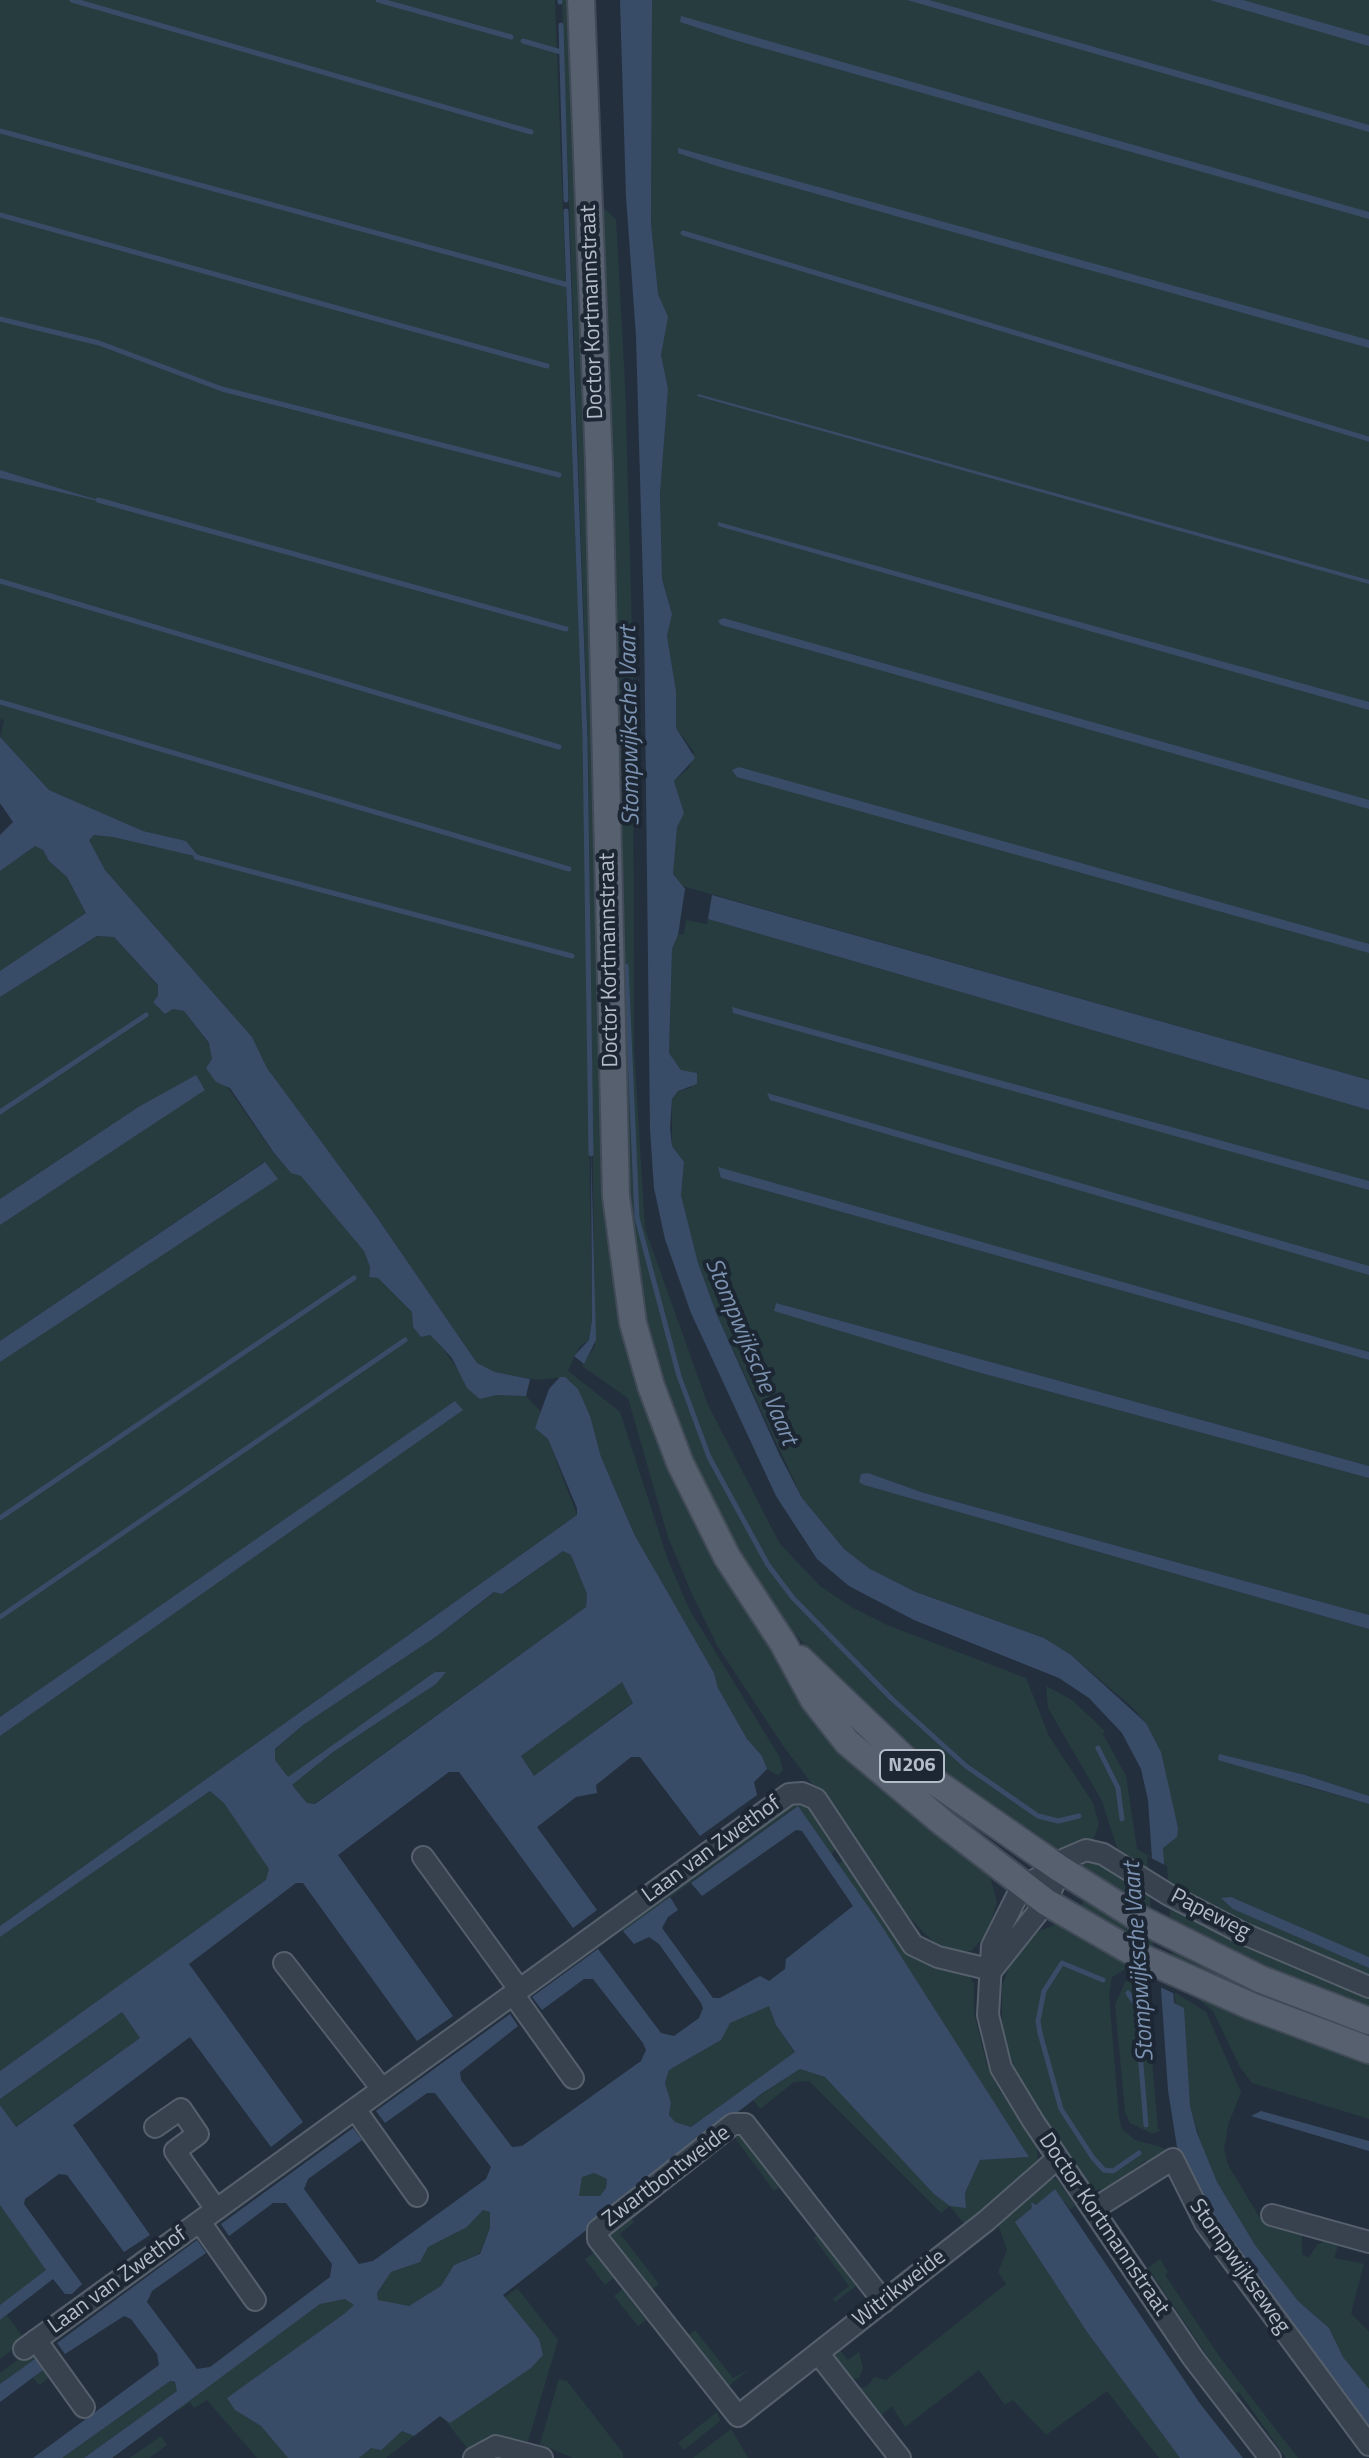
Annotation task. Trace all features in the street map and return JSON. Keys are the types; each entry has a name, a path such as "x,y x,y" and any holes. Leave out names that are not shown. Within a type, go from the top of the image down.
{"main road":[{"name":"Doctor Kortmannstraat","path":"581,0 599,464 616,1196 633,1323 651,1386 680,1463 727,1557 783,1643 814,1700 847,1742 1022,1886 1046,1902"},
{"name":"Doctor Kortmannstraat","path":"783,1643 912,1766 1059,1868"},
{"name":"N206","path":"1059,1868 1140,1919 1260,1979 1369,2021"},
{"name":"N206","path":"1046,1902 1174,1973 1369,2050"}],"street":[{"name":"Laan van Zwethof","path":"84,2407 30,2344 789,1794 802,1793 816,1799 913,1945 938,1957 992,1970"},
{"name":"Papeweg","path":"1059,1868 1071,1854 1086,1850 1103,1854 1169,1895 1292,1957 1369,1987"},
{"path":"423,1857 573,2078"},
{"path":"1022,1886 1059,1868"},
{"path":"992,1970 1046,1902 1059,1868"},
{"name":"Doctor Kortmannstraat","path":"1022,1886 992,1946 988,2015 1001,2068 1193,2358 1270,2458"},
{"path":"284,1963 382,2089"},
{"name":"Laan van Zwethof","path":"155,2127 181,2109 198,2134 175,2151 255,2300"},
{"path":"355,2109 417,2196"},
{"name":"Zwartbontweide","path":"738,2416 598,2239 598,2230 610,2220 733,2124 745,2124 884,2302"},
{"name":"Witrikweide","path":"738,2416 986,2221 1058,2158"},
{"name":"Stompwijkseweg","path":"1094,2209 1173,2159 1205,2223 1369,2445"},
{"path":"1272,2215 1369,2242"},
{"path":"818,2353 900,2458"},
{"path":"474,2458 496,2446 542,2458"}],"green space":[{"path":"0,0 555,0 583,740 592,1320 589,1340 579,1347 568,1371 620,1412 668,1560 689,1609 779,1756 783,1770 778,1775 767,1769 762,1756 747,1739 718,1688 714,1673 634,1534 601,1457 590,1416 577,1389 565,1377 537,1380 495,1372 477,1363 376,1216 267,1068 252,1037 105,870 89,840 94,835 113,837 197,856 186,841 143,831 49,790 0,737 4,720 0,719 0,478 95,499 0,470"},
{"path":"562,0 572,0 596,624 606,1199 620,1310 663,1452 680,1492 752,1620 803,1698 985,1869 997,1902 987,1934 971,1951 943,1952 904,1912 873,1864 784,1747 718,1647 692,1594 668,1537 628,1398 582,1366 595,1346 588,740"},
{"path":"593,0 601,206 616,219 625,384 633,665 634,1050 645,1229 708,1405 780,1544 820,1586 853,1608 887,1625 1026,1678 1049,1736 1093,1803 1099,1824 1093,1841 1056,1850 948,1783 830,1675 784,1620 735,1547 707,1494 667,1397 649,1337 628,1200"},
{"path":"652,0 1369,0 1369,1080 679,885 673,874 672,862 677,827 684,813 674,781 689,768 694,752 676,728 676,691 667,636 672,613 662,579 660,494 668,389 661,355 667,317 658,294 651,223"},
{"path":"35,846 43,850 49,861 67,877 86,913 0,971 0,871"},
{"path":"708,919 1369,1110 1369,1352 718,1168 721,1178 1369,1360 1369,1466 776,1303 775,1310 970,1370 1369,1478 1369,1615 924,1493 868,1473 864,1485 1369,1629 1369,1796 1306,1775 1297,1784 1369,1804 1369,1957 1222,1898 1234,1909 1369,1968 1369,1977 1298,1950 1166,1883 1163,1848 1176,1837 1161,1752 1146,1723 1132,1707 1071,1655 1044,1638 917,1592 870,1569 844,1549 802,1498 717,1315 698,1263 681,1195 684,1162 672,1146 672,1099 678,1091 691,1088 696,1073 681,1070 669,1053 672,949 678,935 684,934 686,920 707,924"},
{"path":"98,936 114,937 158,986 158,996 153,1002 165,1014 173,1009 184,1011 209,1044 224,1082 274,1154 291,1173 301,1175 364,1251 370,1267 369,1276 378,1278 412,1312 413,1327 421,1337 430,1335 440,1345 480,1399 497,1395 526,1396 542,1413 535,1428 548,1439 577,1515 0,1926 0,1736 462,1410 455,1402 0,1717 0,1362 277,1179 264,1162 0,1341 0,1225 205,1089 195,1076 140,1106 0,1199 0,997"},
{"path":"563,1551 571,1555 587,1594 586,1607 314,1804 307,1803 292,1785 333,1752 436,1684 441,1670 287,1778 275,1760 275,1750 303,1725 437,1636 495,1592 503,1594"},
{"path":"622,1681 633,1702 534,1777 521,1756"},
{"path":"1046,1686 1072,1700 1105,1731 1103,1734 1126,1776 1137,1849 1151,1857 1152,1875 1117,1848 1102,1801 1048,1708"},
{"path":"210,1791 224,1802 263,1857 269,1869 267,1880 0,2071 0,1937"},
{"path":"810,1801 837,1847 831,1855 797,1806 623,1931 618,1925 786,1802"},
{"path":"844,1860 850,1862 913,1956 969,1976 974,1984 974,2013 987,2065 998,2088 1037,2145 1038,2163 965,2225 950,2206 941,2213 809,2081 794,2082 760,2109 753,2100 800,2069 825,2077 966,2208 965,2194 980,2160 1029,2157 838,1864"},
{"path":"1086,1860 1100,1861 1193,1919 1300,1970 1369,1997 1369,2013 1307,1988 1082,1874 1082,1864"},
{"path":"1084,1901 1135,1929 1369,2027 1369,2045 1076,1914"},
{"path":"1055,1925 1066,1926 1135,1963 1112,1977 1109,1995 1119,2117 1122,2129 1135,2140 1164,2148 1166,2155 1152,2163 1145,2161 1108,2188 1090,2191 1020,2081 1002,2035 1002,1986 1012,1959 1031,1934"},
{"path":"1136,1977 1145,1979 1158,2129 1161,2130 1153,2134 1130,2123 1125,2112 1115,2005 1125,1982"},
{"path":"1179,1984 1369,2065 1369,2119 1252,2083 1240,2067 1213,2011"},
{"path":"1174,1992 1206,2012 1241,2092 1228,2125 1224,2150 1228,2165 1260,2218 1266,2214 1302,2234 1302,2255 1309,2257 1317,2245 1332,2237 1340,2239 1334,2258 1364,2264 1351,2313 1369,2332 1369,2389 1343,2357 1329,2328 1298,2301 1255,2245 1217,2182 1205,2157 1190,2106"},
{"path":"769,2005 776,2025 795,2053 691,2127 675,2122 669,2115 671,2103 665,2083 669,2070 721,2040 729,2023"},
{"path":"122,2012 140,2038 15,2127 0,2105 0,2099"},
{"path":"740,2135 780,2187 774,2191 735,2138"},
{"path":"594,2173 607,2179 606,2188 600,2196 578,2196 582,2177"},
{"path":"1048,2179 1057,2179 1075,2206 1070,2209 1055,2190 1016,2222 1087,2332 1180,2458 1159,2458 1107,2391 1046,2435 1013,2400 1005,2405 979,2370 905,2427 892,2406 878,2418 855,2389 868,2386 874,2377 886,2380 1006,2284 998,2272 1007,2250 997,2222"},
{"path":"0,2205 47,2271 0,2305"},
{"path":"483,2210 490,2211 490,2228 479,2254 454,2265 441,2286 409,2306 384,2304 377,2300 377,2294 391,2272 420,2262 427,2247 467,2227"},
{"path":"632,2219 634,2222 620,2234 659,2284 651,2290 637,2270 632,2273 606,2239"},
{"path":"818,2235 856,2286 835,2302 833,2299 849,2286 814,2238"},
{"path":"594,2253 614,2278 605,2285 585,2259"},
{"path":"1160,2259 1168,2272 1165,2275 1219,2356 1298,2458 1286,2458 1239,2392 1236,2394 1210,2360 1148,2268"},
{"path":"517,2288 558,2340 528,2441 471,2453 441,2415 539,2339 504,2298"},
{"path":"622,2289 646,2320 638,2326 614,2296"},
{"path":"346,2299 355,2305 235,2410 261,2426 288,2458 257,2458 207,2400 194,2408 190,2402 178,2411 180,2406 320,2304"},
{"path":"7,2315 25,2340 0,2359 0,2320"},
{"path":"695,2330 733,2378 749,2369 724,2390 684,2339"},
{"path":"36,2346 53,2375 39,2385 33,2378 43,2370 35,2359 0,2384 0,2373"},
{"path":"839,2349 848,2360 859,2352 863,2368 859,2378 847,2380 833,2362"},
{"path":"559,2379 567,2381 623,2453 623,2458 573,2458 540,2444"},
{"path":"170,2381 178,2385 177,2391 84,2458 62,2458"},
{"path":"717,2412 720,2421 684,2450 678,2443"},
{"path":"731,2429 748,2458 693,2458"},
{"path":"402,2431 414,2436 386,2458 359,2458 371,2447 381,2449"},
{"path":"161,2436 167,2445 149,2458 130,2458"}],"water":[{"path":"620,0 652,0 651,223 658,294 668,317 661,355 668,389 660,494 662,579 672,614 667,636 676,691 676,728 695,758 674,781 684,813 677,827 673,874 685,889 678,935 672,949 669,1053 681,1070 697,1073 697,1084 678,1091 672,1099 670,1128 672,1146 684,1162 681,1195 698,1263 717,1315 780,1456 802,1498 844,1549 870,1569 916,1592 1044,1638 1071,1655 1146,1723 1161,1752 1178,1828 1177,1837 1163,1848 1174,2003 1184,2008 1190,2106 1197,2133 1217,2182 1255,2245 1298,2301 1329,2328 1343,2357 1369,2389 1369,2429 1212,2217 1177,2147 1168,2090 1148,1800 1141,1769 1122,1733 1089,1698 1059,1678 914,1620 849,1586 817,1559 776,1496 691,1313 665,1239 654,1188 650,1129 644,618 636,336 626,196"},
{"path":"907,0 929,0 1369,125 1369,132"},
{"path":"1210,0 1243,0 1369,36 1369,46"},
{"path":"681,16 1369,212 1369,219 738,41 680,22"},
{"path":"678,148 1369,340 1369,348 720,167 678,153"},
{"path":"697,396 1369,580 1369,584"},
{"path":"0,470 98,500 102,502 0,478"},
{"path":"718,522 1369,702 1369,710 718,526"},
{"path":"723,618 1369,800 1369,809 721,625 718,621"},
{"path":"0,737 49,790 143,831 186,841 199,857 113,837 94,835 89,840 105,870 252,1037 267,1068 376,1216 477,1363 495,1372 530,1379 526,1396 497,1395 480,1399 467,1388 452,1358 440,1345 430,1335 421,1337 413,1327 412,1312 378,1278 369,1277 370,1267 364,1251 301,1176 291,1173 274,1153 230,1088 216,1082 206,1068 212,1059 209,1043 184,1011 173,1009 165,1014 153,1002 158,996 158,985 114,937 97,936 0,997 0,971 86,913 67,877 49,861 43,850 35,846 0,871 0,835 13,822 0,803"},
{"path":"739,767 1369,944 1369,953 737,777 732,770"},
{"path":"712,895 1369,1080 1369,1110 708,919"},
{"path":"732,1007 1369,1181 1369,1190 733,1013"},
{"path":"196,1075 205,1090 0,1225 0,1199 140,1106"},
{"path":"767,1093 1369,1266 1369,1275 770,1100"},
{"path":"591,1147 596,1340 584,1364 574,1356 589,1340 592,1320"},
{"path":"265,1162 278,1179 0,1362 0,1341"},
{"path":"718,1167 1369,1352 1369,1360 721,1178"},
{"path":"776,1303 1369,1466 1369,1478 970,1370 774,1311"},
{"path":"560,1377 565,1377 578,1389 590,1416 601,1457 634,1534 714,1673 718,1688 747,1739 762,1756 767,1769 754,1782 757,1795 700,1836 640,1757 631,1757 596,1785 597,1793 576,1797 537,1827 597,1910 573,1928 459,1772 449,1772 338,1855 453,2016 417,2041 303,1883 296,1883 189,1964 303,2122 271,2147 190,2037 73,2125 150,2235 124,2252 67,2175 59,2174 25,2199 24,2204 82,2284 72,2294 65,2294 53,2279 0,2320 0,2305 46,2270 0,2205 0,2105 16,2127 140,2038 122,2012 0,2099 0,2071 266,1880 269,1869 224,1803 210,1791 0,1937 0,1926 577,1515 577,1508 548,1439 535,1428 549,1389","holes":["563,1551 571,1555 587,1594 586,1607 315,1804 307,1803 292,1785 333,1752 436,1684 446,1672 435,1672 288,1777 275,1760 275,1749 303,1725 437,1636 494,1592 502,1594","622,1682 633,1703 534,1776 521,1756"]},
{"path":"455,1401 463,1410 0,1736 0,1717"},
{"path":"868,1473 924,1493 1369,1615 1369,1629 859,1482 861,1474"},
{"path":"1219,1754 1305,1775 1369,1796 1369,1804 1218,1760"},
{"path":"798,1806 881,1925 1029,2157 980,2160 965,2193 966,2208 950,2206 934,2194 825,2077 800,2069 761,2094 503,2295 539,2339 543,2355 531,2368 450,2423 440,2416 414,2436 402,2431 381,2450 371,2448 359,2458 288,2458 261,2426 235,2410 227,2398 344,2314 354,2305 345,2299 320,2304 112,2458 84,2458 177,2391 175,2382 170,2381 62,2458 33,2458 159,2365 157,2354 131,2319 124,2316 65,2354 57,2343 197,2240 206,2253 152,2291 147,2302 197,2369 210,2367 330,2277 332,2264 286,2203 273,2203 229,2236 221,2224 353,2128 362,2140 308,2179 304,2189 359,2264 373,2261 486,2179 491,2167 435,2093 427,2093 385,2123 376,2111 510,2014 518,2026 460,2072 461,2080 512,2147 522,2146 641,2061 646,2050 643,2043 593,1979 584,1979 542,2010 532,1997 598,1949 661,2033 674,2036 699,2018 703,2008 701,2003 659,1944 649,1937 634,1944 623,1931 670,1897 678,1910 668,1917 662,1928 713,1998 720,1998 760,1976 769,1981 785,1969 786,1959 853,1906 802,1831 796,1830 702,1896 691,1883","holes":["769,2006 776,2025 795,2052 691,2127 675,2122 669,2115 671,2103 665,2083 669,2070 721,2040 730,2023","594,2173 607,2179 606,2188 600,2196 579,2196 582,2177","483,2210 490,2212 490,2228 480,2254 454,2265 441,2286 409,2306 378,2300 377,2293 391,2272 420,2262 428,2247 467,2227"]},
{"path":"1231,1897 1369,1957 1369,1968 1233,1909 1221,1898"},
{"path":"1261,2111 1369,2141 1369,2151 1251,2116"},
{"path":"1055,2189 1201,2405 1243,2458 1180,2458 1087,2332 1015,2222 1032,2208 1031,2202 1036,2205"},
{"path":"35,2359 43,2370 0,2402 0,2384"}],"pier":[{"path":"1147,1856 1167,1866 1175,1994 1156,1985"}],"waterway":[{"path":"72,0 531,132"},
{"path":"378,0 511,37"},
{"path":"561,25 566,200"},
{"path":"523,41 561,52"},
{"path":"0,131 568,285"},
{"path":"566,211 585,739 591,1154"},
{"path":"0,215 547,366"},
{"path":"683,233 1369,439"},
{"path":"0,319 99,343 222,389 559,475"},
{"path":"98,500 566,629"},
{"path":"0,581 559,747"},
{"path":"0,702 569,869"},
{"path":"196,857 572,956"},
{"path":"626,966 637,1218 679,1376 709,1457 768,1565 793,1598 892,1699 966,1766 1038,1816 1058,1821 1079,1816"},
{"path":"0,1112 146,1015"},
{"path":"0,1518 354,1278"},
{"path":"0,1617 405,1340"},
{"path":"1098,1748 1118,1788 1122,1819"},
{"path":"1103,1980 1062,1963 1044,1991 1038,2021 1040,2033 1061,2109 1093,2158 1104,2170 1113,2171 1139,2153"},
{"name":"Stompwijksche Vaart","path":"1128,1993 1136,2005 1146,2125"}]}
